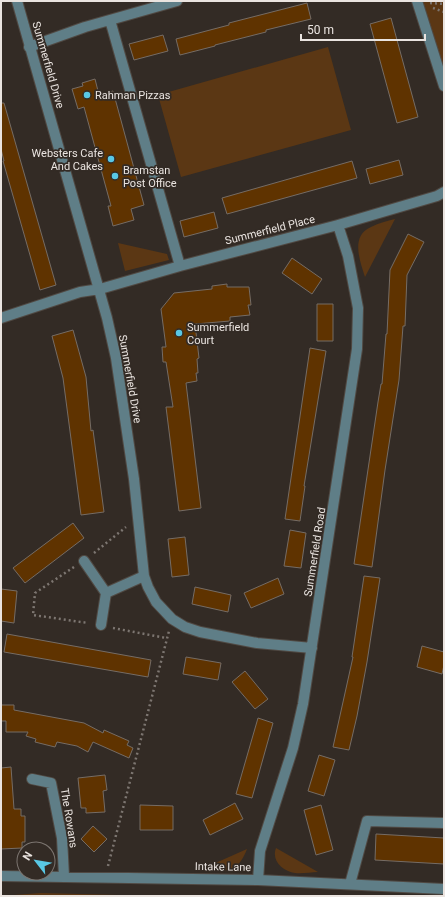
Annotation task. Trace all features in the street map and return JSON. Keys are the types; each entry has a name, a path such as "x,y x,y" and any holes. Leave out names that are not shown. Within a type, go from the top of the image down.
{"street":[{"name":"Summerfield Drive","path":"17,1 29,47 100,289 116,358 134,479 144,576 148,587 156,602 172,619 185,627 200,632 257,643 312,648"},
{"path":"417,1 444,86"},
{"path":"29,47 85,27 171,2"},
{"path":"110,20 180,266"},
{"name":"Summerfield Place","path":"1,318 80,292 100,289 180,266 338,225 437,196 444,192"},
{"name":"Summerfield Road","path":"258,880 260,851 293,748 303,704 355,357 358,308 348,256 338,225"},
{"path":"84,560 106,593 101,625"},
{"path":"106,593 144,576"},
{"name":"The Rowans","path":"32,779 51,783 62,838 64,876"},
{"path":"350,884 367,821 444,823"},
{"name":"Intake Lane","path":"1,876 258,880 444,889"}],"path":[{"path":"106,878 110,855 172,619"}],"shaded area":[{"path":"420,1 444,1 444,75"},
{"path":"328,47 351,130 181,177 158,95"},
{"path":"395,219 365,277 358,249 360,236 371,227"},
{"path":"118,243 167,254 169,260 125,271"},
{"path":"276,848 318,872 298,873 282,868 275,857"},
{"path":"247,849 239,863 230,870 202,869"},
{"path":"41,893 156,896 1,896"}],"building":[{"path":"307,3 311,19 266,30 266,32 180,55 176,39 229,25 229,23"},
{"path":"391,18 418,117 397,123 370,24"},
{"path":"163,35 168,51 134,60 129,44"},
{"path":"95,79 99,95 113,91 144,205 131,209 134,220 113,226 108,206 111,206 84,107 78,109 72,89 83,86 82,83"},
{"path":"1,103 4,103 56,285 40,290 3,161 1,149"},
{"path":"399,160 403,175 370,184 366,169"},
{"path":"352,161 357,178 227,214 222,198"},
{"path":"214,212 218,228 184,237 180,221"},
{"path":"408,234 424,242 407,275 405,326 403,326 399,380 372,567 354,564 382,384 387,334 390,270"},
{"path":"292,258 322,279 312,294 282,273"},
{"name":"Summerfield Court","path":"227,284 227,287 249,287 251,305 248,305 250,315 230,317 230,321 195,324 199,358 197,359 197,381 186,383 201,508 179,511 166,407 173,407 166,362 163,362 162,347 166,347 161,309 174,293 212,289 212,286"},
{"path":"317,304 333,304 333,341 317,341"},
{"path":"73,330 86,377 91,431 93,430 104,512 81,515 63,378 52,336"},
{"path":"310,348 326,351 304,486 300,521 285,519"},
{"path":"73,523 84,538 25,583 13,568"},
{"path":"290,530 306,533 301,568 284,566"},
{"path":"185,537 189,575 172,577 168,539"},
{"path":"364,576 380,578 367,662 349,750 333,747 353,657"},
{"path":"278,578 284,594 251,608 244,593"},
{"path":"195,587 231,595 228,612 192,604"},
{"path":"1,589 17,591 14,623 1,621"},
{"path":"7,634 151,660 148,677 4,652"},
{"path":"422,646 444,652 442,674 417,667"},
{"path":"186,657 221,663 218,680 183,674"},
{"path":"245,671 268,699 255,709 232,682"},
{"path":"1,705 14,705 14,710 84,723 103,733 104,730 129,741 127,745 133,748 129,758 93,742 88,752 77,746 57,742 55,747 35,742 36,739 26,736 28,732 6,732 6,721 1,721"},
{"path":"258,718 273,723 252,798 236,794"},
{"path":"319,755 335,760 324,796 308,791"},
{"path":"11,767 14,809 21,809 21,816 25,816 25,841 16,841 16,848 1,849 1,768"},
{"path":"105,775 107,790 103,791 105,812 86,813 86,808 81,808 78,778"},
{"path":"235,803 243,819 210,835 203,820"},
{"path":"140,805 173,806 173,830 140,830"},
{"path":"321,805 333,850 316,855 304,810"},
{"path":"93,826 107,839 94,852 81,839"},
{"path":"376,834 444,838 444,864 375,860"}],"place":[{"name":"Rahman Pizzas","path":"87,95"},
{"name":"Websters Cafe And Cakes","path":"111,159"},
{"name":"Bramstan Post Office","path":"115,176"},
{"name":"Summerfield Court","path":"179,333"}]}
